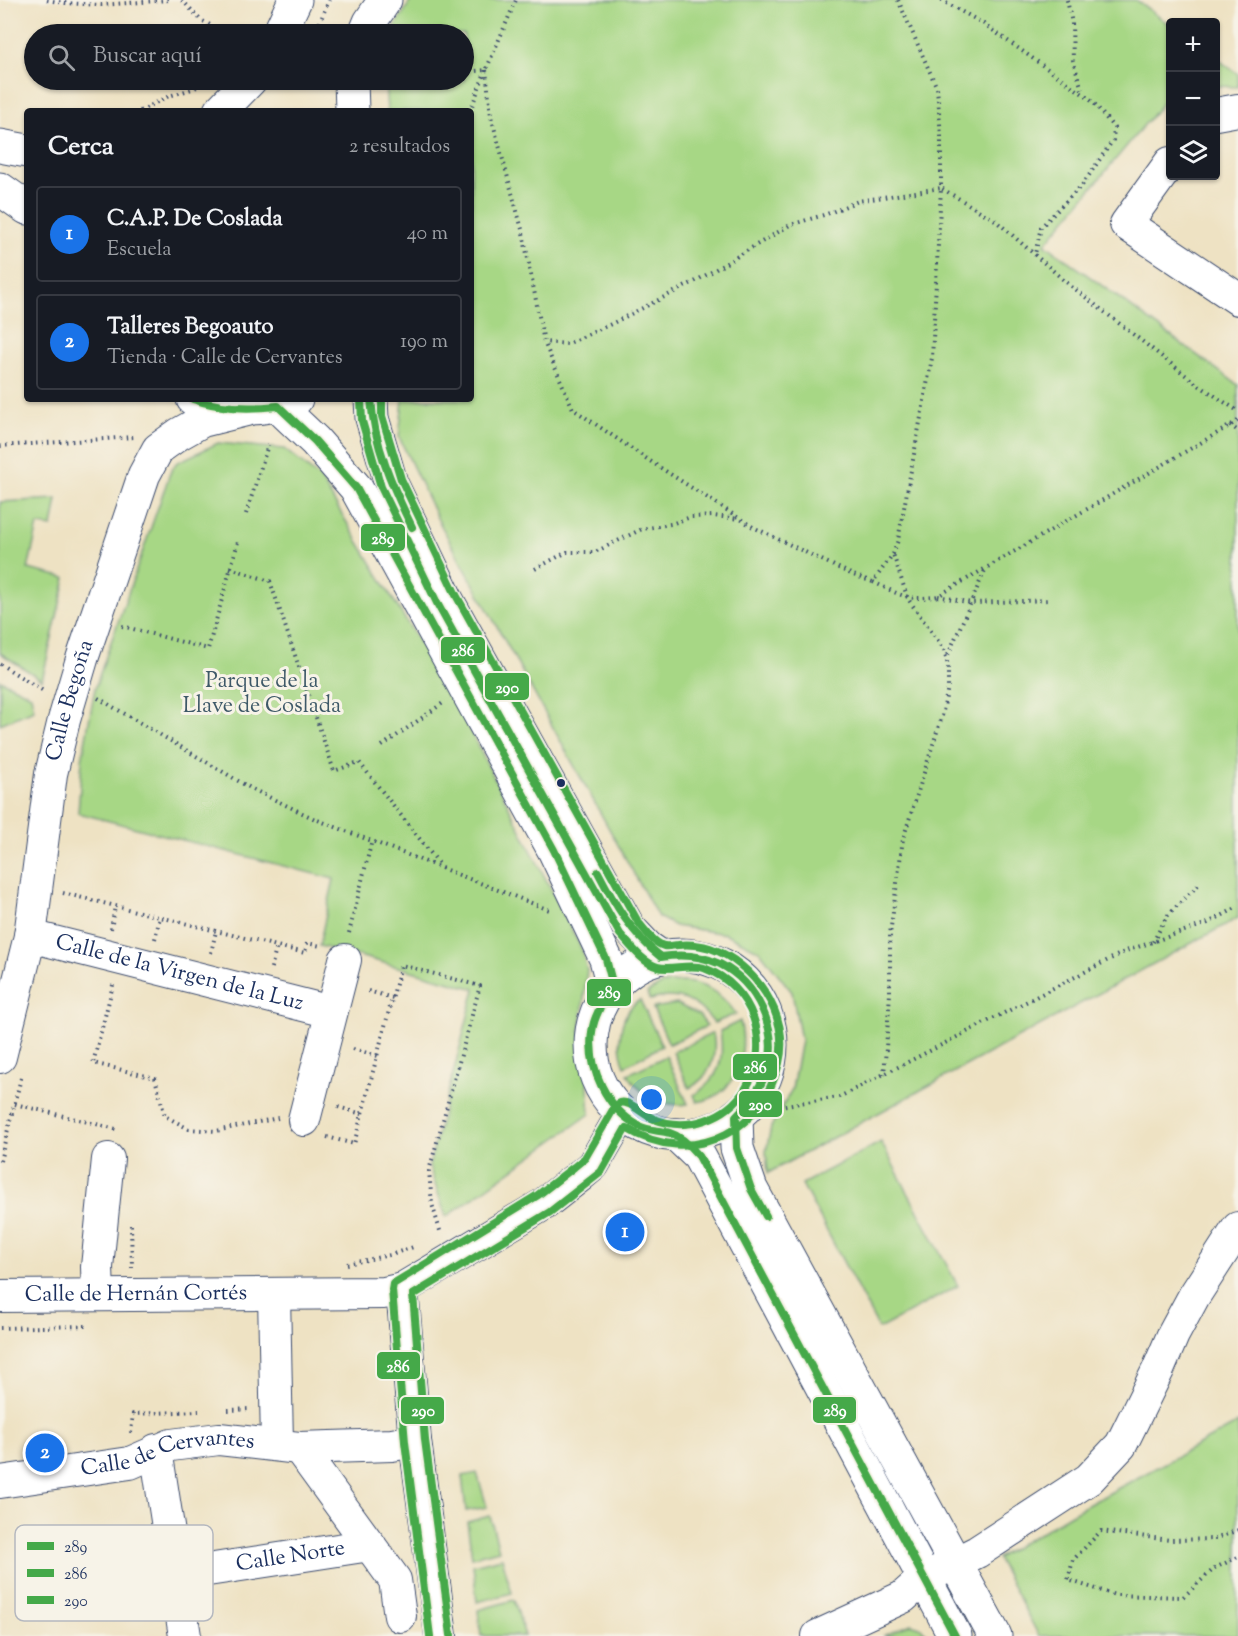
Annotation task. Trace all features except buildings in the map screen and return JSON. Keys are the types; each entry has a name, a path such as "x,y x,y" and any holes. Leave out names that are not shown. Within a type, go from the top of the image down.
{"main road":[{"path":"284,24 295,0"},
{"path":"369,24 385,0"},
{"path":"223,108 240,90"},
{"path":"351,90 352,108"},
{"path":"0,146 24,150"},
{"path":"0,189 24,206"},
{"path":"200,402 208,405 274,405 315,441 356,489 554,850 606,959 613,986"},
{"path":"371,402 372,418 391,483 447,600 629,928 648,948 662,957"},
{"path":"684,955 705,958 726,966 743,980 757,997 766,1017 770,1038 770,1061 763,1082 752,1101 718,1127 697,1134 677,1135 639,1125 623,1113 600,1085 592,1057 592,1032 599,1007 613,986 643,963 662,957 684,955"},
{"path":"735,1116 737,1148 751,1189 995,1636"},
{"path":"677,1135 699,1156 955,1636"}],"street":[{"path":"1220,113 1238,110"},
{"path":"1166,169 1126,224 1238,299"},
{"name":"Calle Begoña","path":"11,1064 51,774 82,659 144,475 158,449 202,421 274,405"},
{"name":"Calle de la Virgen de la Luz","path":"30,936 331,1012"},
{"name":"Calle de la Virgen de la Luz","path":"301,1126 347,948"},
{"path":"441,1636 415,1441 402,1289 544,1204 581,1175 593,1165 623,1113"},
{"path":"98,1295 97,1267 108,1159"},
{"path":"818,1636 903,1597 923,1579 977,1552 1089,1479 1121,1445 1194,1296 1238,1228"},
{"name":"Calle de Hernán Cortés","path":"0,1296 384,1293 402,1289"},
{"name":"Calle de Hernán Cortés","path":"273,1294 288,1446"},
{"name":"Calle de Cervantes","path":"0,1482 130,1463 143,1444 171,1444 219,1439 288,1446 392,1445 415,1441"},
{"path":"143,1444 163,1525"},
{"path":"288,1446 370,1545 395,1580 400,1616"},
{"name":"Calle Norte","path":"213,1569 370,1545"},
{"path":"183,1621 185,1636"}],"path":[{"path":"47,0 101,5 169,0"},
{"path":"182,0 201,20 208,24"},
{"path":"319,24 330,0"},
{"path":"471,108 516,0"},
{"path":"873,582 893,554 897,540 932,358 941,188 941,136 937,88 898,0"},
{"path":"941,0 984,24 1083,94 1094,103 1114,128 1113,140 1083,184 1041,227 1035,255"},
{"path":"1067,0 1072,23 1073,60 1083,94"},
{"path":"474,71 486,70"},
{"path":"486,70 491,116 523,233 544,342 573,408 753,527 833,566 908,598 924,599 938,596 1238,421"},
{"path":"146,108 169,96 188,90"},
{"path":"544,342 567,344 610,324 696,281 790,225 858,201 941,188 995,220 1066,282 1197,384 1238,411"},
{"path":"1230,425 1238,431"},
{"path":"0,446 141,436"},
{"path":"246,514 268,445"},
{"path":"536,569 567,552 595,552 642,529 691,518 714,516 740,519"},
{"path":"113,624 208,649 238,542"},
{"path":"893,554 908,598 947,656"},
{"path":"230,568 270,581 334,771 361,761 442,868"},
{"path":"884,1075 890,994 890,934 903,839 942,716 948,687 947,656 986,568"},
{"path":"938,596 971,603 1050,600"},
{"path":"0,664 49,694"},
{"path":"89,693 252,789 315,819 558,914"},
{"path":"382,746 452,697"},
{"path":"347,948 372,840"},
{"path":"1152,942 1167,916 1201,882"},
{"path":"60,892 305,953"},
{"path":"110,930 115,906"},
{"path":"773,1107 839,1097 1126,951 1208,923 1238,907"},
{"path":"154,941 159,917"},
{"path":"210,956 216,931"},
{"path":"270,971 277,946"},
{"path":"115,976 93,1063 155,1078 165,1116 189,1129 216,1131 280,1117 354,1144 401,965 480,986 429,1171 432,1204 442,1237"},
{"path":"368,991 393,998"},
{"path":"353,1049 378,1056"},
{"path":"0,1161 15,1104 11,1064"},
{"path":"15,1104 98,1124"},
{"path":"338,1107 362,1114"},
{"path":"225,1410 260,1408"},
{"path":"143,1444 133,1414 202,1411"},
{"path":"1238,1530 1215,1539 1170,1540 1101,1531 1073,1560 1068,1580 1115,1595 1183,1597 1215,1568 1238,1557"}],"green space":[{"path":"411,0 1136,0 1166,22 1166,99 1045,244 1238,385 1238,918 768,1173 766,1152 771,1127 792,1089 801,1040 792,992 760,951 726,934 675,926 658,917 438,520 399,437 403,402 474,402 474,108 387,108 386,90 474,90 474,24 397,24"},
{"path":"1220,61 1238,74 1238,87 1220,86"},
{"name":"Parque de la Llave de Coslada","path":"218,443 284,449 320,478 457,705 582,950 587,970 580,1033 586,1059 590,1114 446,1217 429,1166 475,989 319,946 334,879 78,813 82,760 95,688 170,473 176,463"},
{"path":"57,499 52,527 38,525 28,569 66,578 42,680 0,653 0,502"},
{"path":"0,680 31,695 34,710 0,724"},
{"path":"681,982 698,984 713,991 736,1014 714,1023 700,1009 686,1000 669,997 650,1000 647,993 662,984"},
{"path":"640,1000 662,1046 625,1066 621,1049 621,1030 628,1012"},
{"path":"677,1004 699,1015 707,1026 669,1044 653,1008"},
{"path":"740,1021 742,1047 736,1072 721,1092 697,1102 694,1095 715,1076 721,1060 720,1031"},
{"path":"713,1033 714,1050 711,1065 702,1078 689,1088 673,1052"},
{"path":"666,1056 688,1104 670,1104 653,1098 639,1088 628,1074"},
{"path":"881,1142 958,1286 879,1329 802,1184"},
{"path":"1238,1423 1238,1636 1039,1636 997,1558 1071,1514"},
{"path":"477,1473 487,1507 466,1511 462,1476"},
{"path":"490,1516 499,1550 472,1557 467,1522"},
{"path":"502,1558 512,1593 477,1602 473,1565"},
{"path":"514,1600 525,1636 481,1636 478,1610"},
{"path":"911,1624 920,1627 928,1636 883,1636"}],"transit line":[{"name":"289","path":"204,402 235,407 278,406 315,441 356,488 554,850 606,959 613,986 595,1020 591,1046 596,1073 602,1086 617,1109 628,1119 643,1128 679,1137 699,1156 955,1636"},
{"name":"286","path":"361,402 362,421 381,487 438,605 620,934 637,953 652,965 663,968 692,966 704,968 721,977 735,988 746,1002 754,1018 757,1035 758,1053 754,1071 746,1088 728,1108 705,1120 680,1124 654,1119 629,1104 619,1103 585,1158 574,1167 538,1195 393,1284 405,1442 430,1636"},
{"name":"289","path":"371,402 376,433 385,465 412,527"},
{"name":"290","path":"382,402 382,416 401,479 456,595 638,922 660,945 710,948 726,955 741,966 766,993 774,1009 781,1045 776,1074 766,1095 753,1113 736,1128 714,1139 688,1145 663,1143 626,1128 601,1172 550,1212 413,1295 425,1440 451,1635"},
{"name":"289","path":"598,872 625,918 641,939 661,957 691,956 720,964 745,983 755,995 762,1009 768,1024 770,1039 767,1070 754,1095 736,1116 737,1148 751,1189 766,1216"}],"place":[{"name":"C.A.P. De Coslada","path":"625,1232"},
{"name":"Talleres Begoauto","path":"45,1453"}]}
